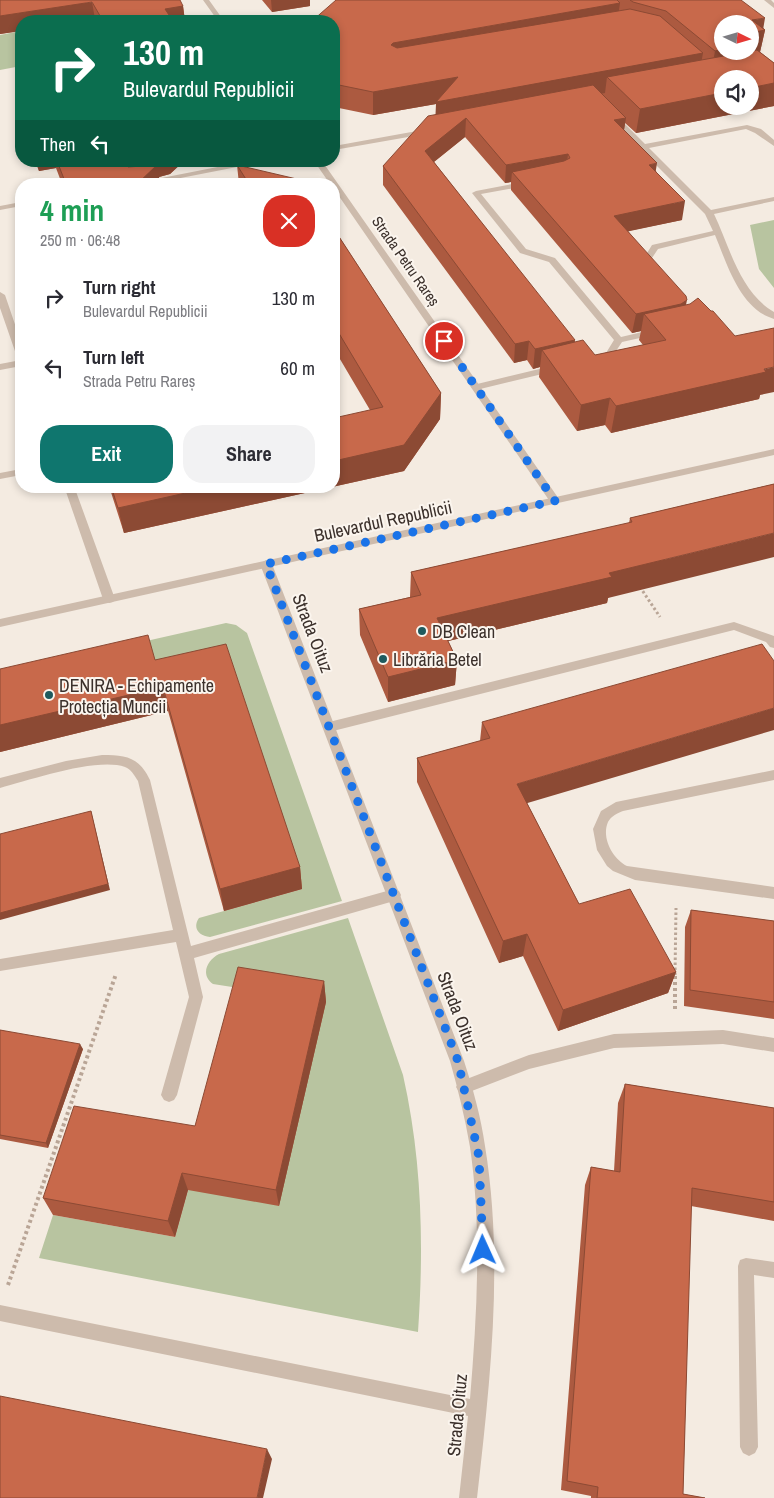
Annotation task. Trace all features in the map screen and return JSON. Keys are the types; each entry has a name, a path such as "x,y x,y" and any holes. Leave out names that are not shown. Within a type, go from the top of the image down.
{"street":[{"path":"206,0 216,15"},
{"path":"608,113 709,213 742,288 763,311 774,316"},
{"path":"643,147 747,127 758,131 774,144"},
{"path":"340,147 441,128"},
{"path":"168,178 230,167"},
{"name":"Strada Petru Rareș","path":"322,167 330,178"},
{"path":"533,182 476,193 523,251 552,260 619,340"},
{"name":"Strada Petru Rareș","path":"340,192 555,501"},
{"path":"709,213 774,199"},
{"path":"0,208 15,205"},
{"path":"655,277 649,270 647,261 649,253 655,247 718,232"},
{"path":"0,295 15,337"},
{"path":"591,360 609,355 619,340 663,330"},
{"path":"0,367 15,364"},
{"path":"476,387 563,366"},
{"name":"Bulevardul Republicii","path":"0,623 774,452"},
{"path":"0,476 15,473"},
{"path":"71,493 109,599"},
{"name":"Strada Oituz","path":"266,564 458,1061 464,1087 479,1157 483,1234 484,1318 478,1409 468,1498"},
{"path":"329,728 734,626 773,640"},
{"path":"0,784 103,760 128,762 137,768 144,780 196,997 169,1095"},
{"path":"774,775 621,806 603,818 600,831 602,845 608,857 618,867 635,874 774,893"},
{"path":"186,954 394,895"},
{"path":"0,965 181,935"},
{"path":"464,1087 529,1062 614,1041 723,1037 774,1045"},
{"path":"749,1447 746,1266 774,1270"},
{"path":"0,1313 478,1409"}],"path":[{"path":"639,585 675,641"},
{"path":"674,1038 677,880"},
{"path":"6,1291 126,945"}],"green space":[{"path":"15,32 15,67 0,70 0,35"},
{"path":"774,220 774,288 759,269 750,225"},
{"path":"226,623 236,625 247,633 342,901 210,937 198,931 196,925 199,918 302,889 229,669 0,674"},
{"path":"348,918 403,1075 409,1107 418,1170 420,1202 421,1267 418,1332 39,1258 53,1215 175,1237 188,1190 326,1002 213,984 206,972 208,964 219,954"}],"building":[{"path":"0,0 180,0 183,6 165,9 169,15 100,15 92,2 0,16"},
{"path":"336,0 617,0 620,3 393,43 391,45 397,48 630,9 660,16 703,53 436,102 458,77 373,92 340,85 340,15 319,15"},
{"path":"630,0 741,0 765,18 759,19 759,15 714,15 714,50 666,11"},
{"path":"759,25 765,30 759,31"},
{"path":"759,52 774,63 774,83 759,86 759,70 714,70 714,95 640,109 607,77 714,58 714,60 759,60"},
{"path":"593,85 626,118 614,120 657,163 649,165 685,201 614,216 686,296 687,300 681,304 636,314 512,172 564,161 570,158 568,154 506,165 466,118 425,151 575,340 535,349 529,341 515,344 383,166 428,116"},
{"path":"59,167 155,167 143,178 64,178"},
{"path":"238,167 292,178 245,178"},
{"path":"340,238 441,393 404,445 340,460 340,417 383,407 340,335"},
{"path":"698,298 713,311 735,336 774,328 774,367 764,369 766,372 616,406 610,398 581,405 542,350 583,340 595,355 666,340 644,314 690,304"},
{"path":"774,484 774,533 609,573 612,577 437,618 457,660 388,677 359,609 421,595 411,572 632,522 630,518"},
{"path":"113,493 186,493 118,508"},
{"path":"148,635 155,660 226,644 300,867 220,889 163,687 0,725 0,669"},
{"path":"762,644 774,661 774,708 517,784 579,904 630,889 676,972 563,1010 527,934 503,941 417,758 490,738 482,722"},
{"path":"91,811 108,884 0,913 0,834"},
{"path":"691,910 774,921 774,1002 690,990"},
{"path":"238,967 324,981 276,1190 182,1173 168,1221 43,1198 74,1106 195,1126"},
{"path":"0,1030 80,1044 46,1143 0,1135"},
{"path":"625,1084 774,1108 774,1202 692,1188 683,1494 705,1498 597,1498 598,1487 567,1481 591,1167 620,1172"},
{"path":"0,1396 267,1449 257,1498 0,1498"}],"place":[{"name":"DB Clean","path":"422,631"},
{"name":"Librăria Betel","path":"383,659"},
{"name":"DENIRA - Echipamente Protecția Muncii","path":"49,695"}],"route":[{"path":"444,341 555,501 266,564 458,1061 479,1157 483,1250"}]}
